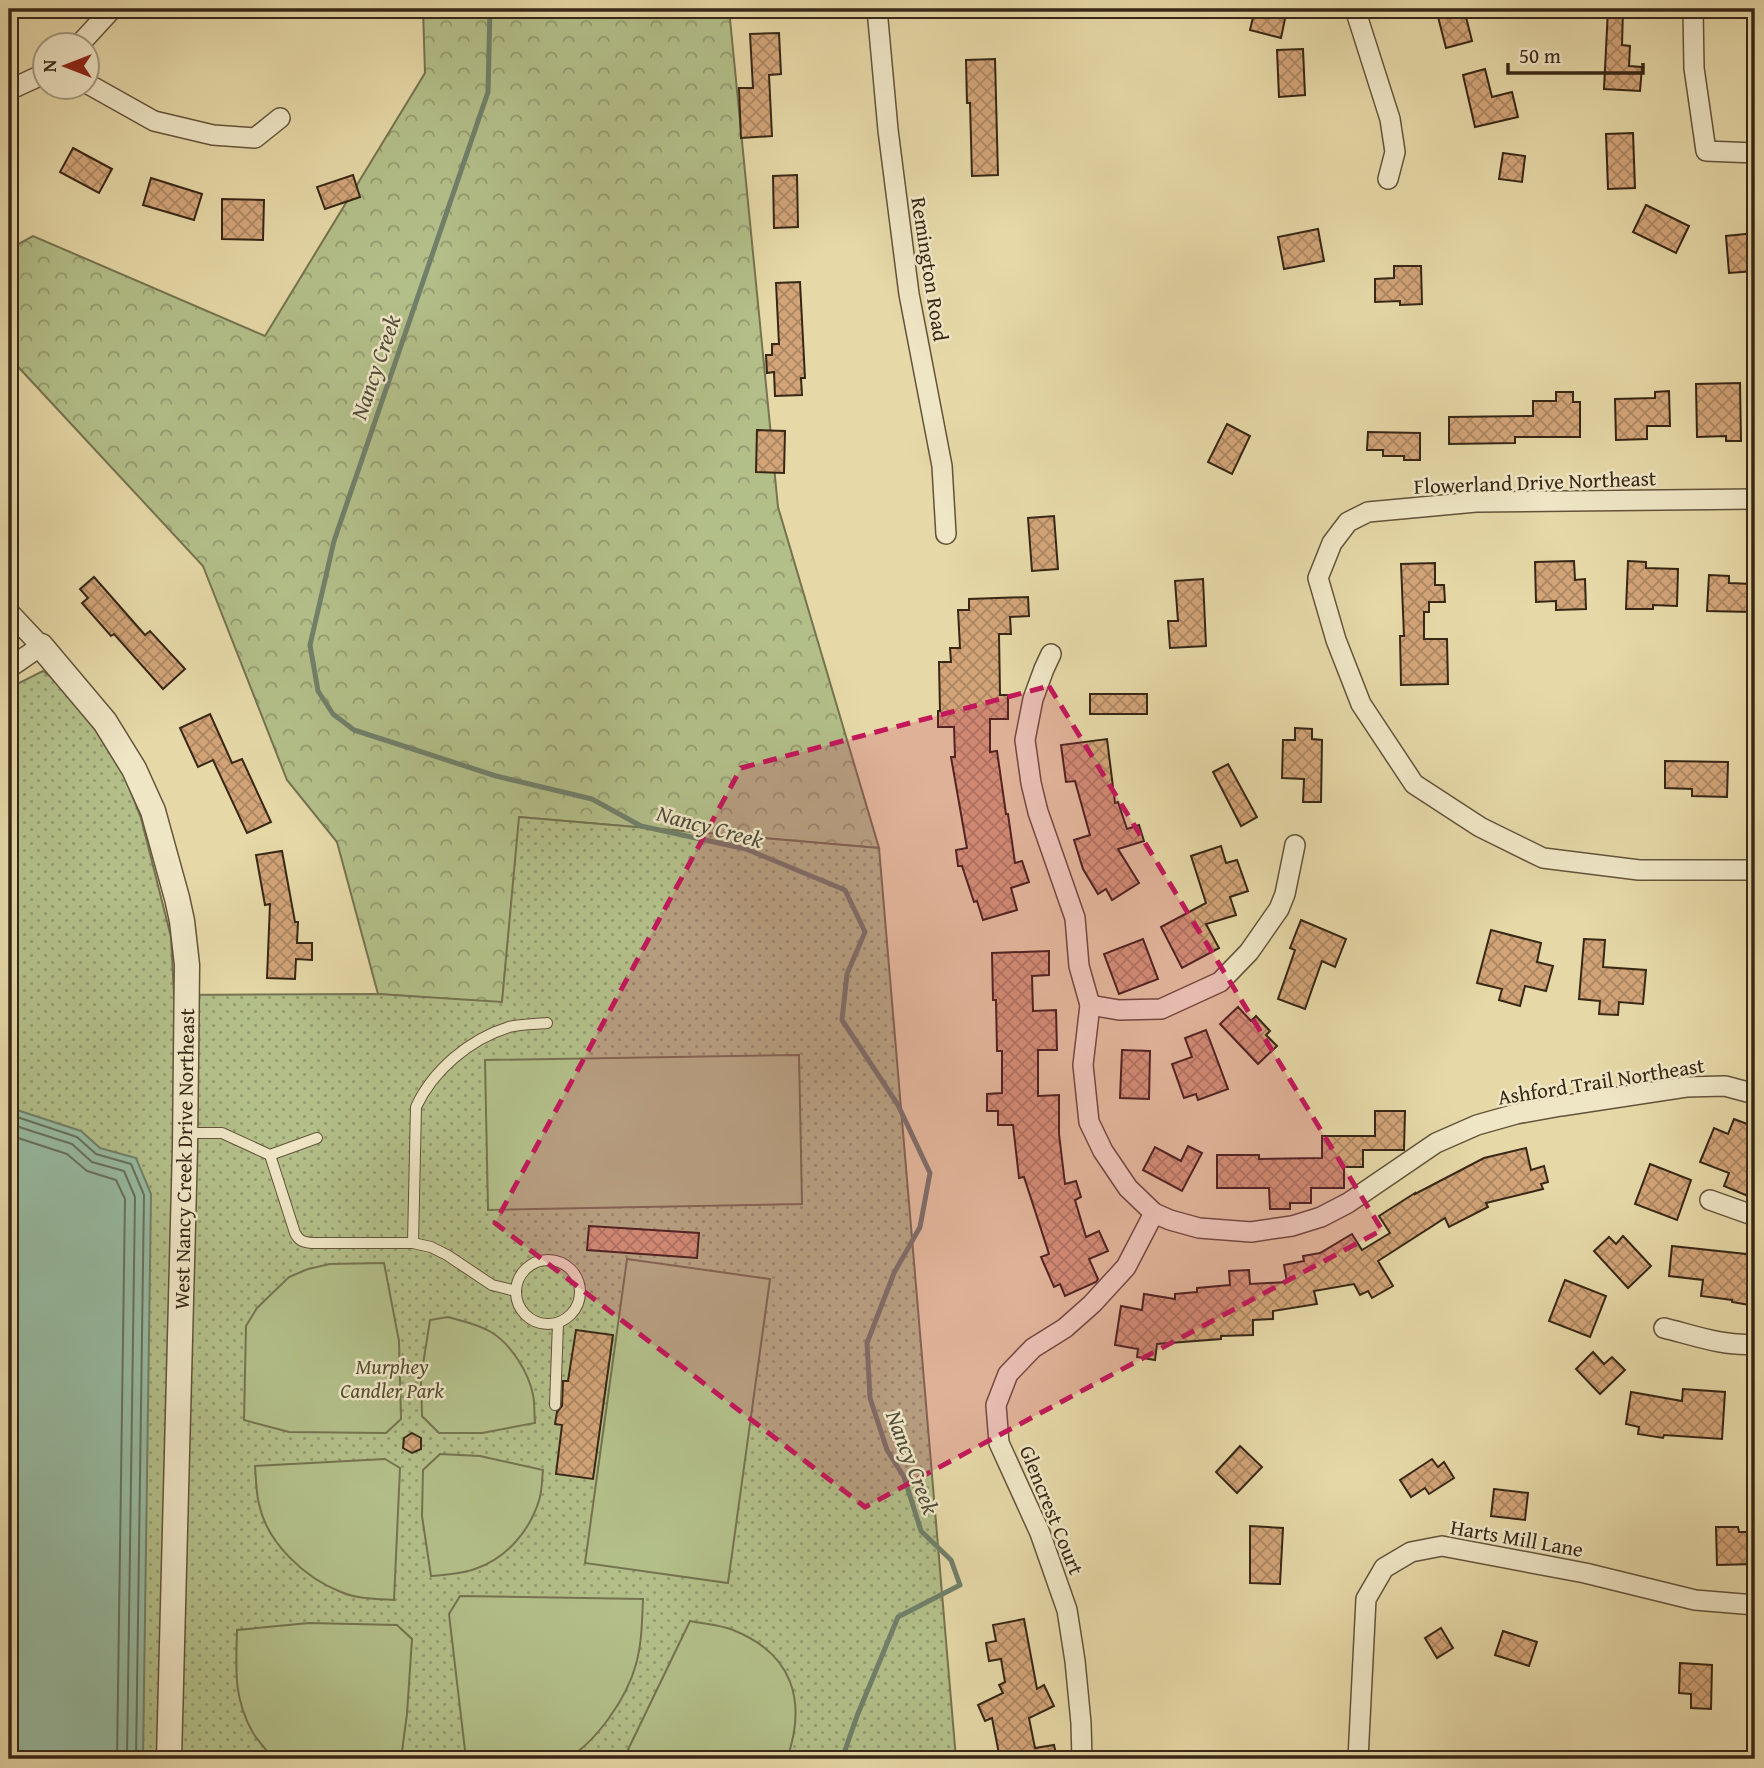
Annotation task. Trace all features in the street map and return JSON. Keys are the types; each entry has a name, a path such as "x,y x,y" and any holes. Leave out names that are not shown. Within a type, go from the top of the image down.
{"street":[{"path":"91,32 112,9"},
{"name":"Remington Road","path":"877,9 888,130 909,294 942,466 946,534"},
{"path":"1355,9 1390,119 1395,152 1388,179"},
{"path":"1693,9 1694,68 1706,151 1755,153"},
{"path":"9,90 32,79"},
{"path":"102,92 154,121 213,135 255,138 280,118"},
{"name":"Flowerland Drive Northeast","path":"1755,499 1476,502 1368,512 1348,522 1332,543 1318,578 1336,640 1361,704 1414,784 1480,827 1543,858 1639,870 1755,870"},
{"name":"West Nancy Creek Drive Northeast","path":"9,612 105,722 134,769 153,811 182,921 187,965 185,1133 169,1759"},
{"path":"9,668 40,646"},
{"name":"Ashford Trail Northeast","path":"1051,654 1033,699 1025,740 1038,812 1075,918 1079,966 1090,1005 1083,1065 1089,1122 1103,1151 1128,1188 1154,1213 1199,1228 1251,1232 1293,1226 1321,1217 1348,1203 1436,1143 1477,1125 1516,1114 1686,1087 1725,1086 1755,1094"},
{"path":"1090,1005 1119,1010 1161,1009 1220,982 1249,952 1279,909 1285,894 1295,845"},
{"path":"1710,1200 1755,1216"},
{"name":"Glencrest Court","path":"1082,1759 1076,1673 1067,1610 1040,1533 999,1443 996,1405 1008,1374 1033,1348 1065,1328 1092,1304 1126,1267 1154,1213"},
{"path":"1664,1328 1708,1339 1755,1344"},
{"name":"Harts Mill Lane","path":"1359,1759 1366,1599 1384,1568 1411,1552 1442,1546 1585,1573 1695,1600 1755,1605"}],"lane":[{"path":"413,1243 416,1107 424,1091 456,1055 480,1040 509,1027 547,1023"},
{"path":"185,1133 222,1133 270,1154 317,1138"},
{"path":"270,1154 295,1233 303,1242 413,1243 431,1247 492,1285 516,1291"},
{"path":"540,1261 561,1262 576,1276 580,1285 578,1306 571,1315 558,1323 541,1324 530,1319 522,1312 517,1302 518,1281 523,1272 540,1261"},
{"path":"555,1405 558,1323"}],"highlighted area":[{"path":"1049,686 1382,1230 865,1507 495,1223 741,768"}],"green space":[{"path":"423,9 729,9 778,507 879,848 520,817 502,1003 378,994 337,842 287,780 203,566 9,357 9,249 33,236 265,336 425,73"},
{"name":"Murphey Candler Park","path":"43,671 63,686 124,775 141,818 171,937 174,995 378,994 502,1002 519,817 879,848 956,1759 9,1759 9,688"},
{"path":"799,1055 802,1204 488,1210 485,1060"},
{"path":"627,1259 770,1279 728,1583 585,1563"},
{"path":"384,1263 399,1341 401,1419 386,1433 289,1432 244,1420 246,1326 257,1308 289,1277 308,1269 330,1264"},
{"path":"448,1317 486,1329 512,1351 531,1386 535,1423 482,1433 439,1433 422,1416 421,1377 430,1320"},
{"path":"440,1454 480,1456 543,1470 541,1494 531,1521 507,1550 475,1569 431,1576 422,1516 423,1470"},
{"path":"385,1459 400,1468 394,1600 347,1594 327,1586 301,1568 279,1545 263,1518 257,1495 255,1466"},
{"path":"460,1596 643,1599 639,1648 626,1691 600,1730 567,1759 466,1759 449,1614"},
{"path":"690,1621 733,1630 770,1652 782,1666 795,1699 793,1738 787,1759 627,1759 625,1756"},
{"path":"309,1623 397,1625 412,1639 401,1759 274,1759 253,1733 239,1695 236,1671 237,1630"}],"water":[{"path":"17,1110 81,1131 100,1148 136,1158 151,1194 143,1759 9,1759 9,1111"}],"building":[{"path":"1255,9 1287,9 1281,38 1250,30"},
{"path":"1436,9 1464,9 1472,41 1446,48"},
{"path":"1608,9 1623,9 1622,45 1630,46 1629,66 1642,67 1640,91 1604,89"},
{"path":"779,33 781,74 769,75 772,136 741,138 739,88 753,88 750,34"},
{"path":"1303,49 1305,95 1279,97 1277,50"},
{"path":"995,59 998,175 972,176 966,60"},
{"path":"1485,69 1492,97 1512,92 1518,117 1475,127 1463,75"},
{"path":"1633,133 1635,188 1608,189 1606,134"},
{"path":"73,148 112,169 99,193 60,172"},
{"path":"1503,153 1525,156 1522,182 1499,179"},
{"path":"353,175 360,197 325,209 317,187"},
{"path":"797,175 798,227 774,228 773,176"},
{"path":"151,178 202,194 194,220 143,205"},
{"path":"222,199 264,200 263,240 222,239"},
{"path":"1646,205 1689,226 1676,253 1633,232"},
{"path":"1318,229 1324,261 1284,269 1278,237"},
{"path":"1755,233 1755,271 1729,273 1726,236"},
{"path":"1394,266 1421,266 1422,304 1375,302 1375,279 1394,278"},
{"path":"800,282 805,378 801,378 802,395 775,396 774,372 767,373 766,355 772,355 772,344 779,344 776,283"},
{"path":"1740,383 1741,441 1726,441 1726,436 1697,437 1696,384"},
{"path":"1669,391 1670,426 1647,426 1647,439 1616,440 1615,399 1655,398 1655,392"},
{"path":"1556,392 1573,392 1573,402 1580,402 1580,437 1515,437 1515,443 1449,444 1449,417 1533,416 1533,401 1556,401"},
{"path":"1227,424 1250,436 1232,474 1208,462"},
{"path":"757,430 785,431 784,473 756,472"},
{"path":"1368,432 1420,433 1420,460 1404,460 1404,456 1383,456 1383,450 1367,450"},
{"path":"1054,516 1058,569 1032,571 1028,518"},
{"path":"1574,561 1575,580 1585,579 1586,609 1556,610 1556,601 1536,602 1535,562"},
{"path":"1628,561 1646,562 1646,568 1678,569 1677,606 1653,605 1653,609 1626,609"},
{"path":"1435,563 1435,585 1444,585 1445,602 1429,602 1429,612 1424,612 1424,639 1447,639 1448,684 1401,685 1400,636 1404,636 1401,564"},
{"path":"1709,575 1729,576 1729,583 1752,584 1751,612 1707,611"},
{"path":"94,577 145,635 150,631 185,669 163,689 82,603 88,598 80,589"},
{"path":"1203,579 1206,646 1170,648 1168,621 1178,621 1175,581"},
{"path":"1028,597 1029,616 1010,617 1011,634 999,634 1000,695 1008,695 1008,719 990,719 990,752 997,751 1015,863 1022,861 1029,882 1011,888 1017,910 983,920 962,866 958,866 956,850 967,848 951,757 955,757 954,727 938,727 939,662 951,662 950,648 960,648 958,610 969,610 969,599"},
{"path":"1090,694 1147,694 1147,714 1090,714"},
{"path":"210,714 232,763 242,759 271,822 247,833 213,760 198,767 180,728"},
{"path":"1295,728 1312,729 1312,739 1322,740 1321,802 1303,802 1304,779 1282,778 1283,740 1295,740"},
{"path":"1107,739 1115,803 1118,802 1127,829 1139,825 1144,841 1118,849 1139,883 1112,900 1106,889 1098,894 1083,869 1074,840 1090,835 1075,781 1066,782 1061,745"},
{"path":"1665,761 1728,762 1727,797 1692,796 1692,789 1665,788"},
{"path":"1228,764 1257,817 1241,826 1213,772"},
{"path":"1221,846 1226,863 1237,860 1248,891 1230,897 1236,915 1206,924 1219,948 1182,968 1161,927 1206,903 1191,856"},
{"path":"282,851 295,922 298,922 297,943 312,943 312,960 296,959 295,979 267,978 270,904 265,905 256,855"},
{"path":"1301,920 1346,939 1335,967 1322,961 1305,1009 1278,999 1295,950 1290,948"},
{"path":"1491,930 1541,943 1537,962 1553,966 1546,991 1525,986 1520,1006 1499,1000 1502,989 1477,983"},
{"path":"1143,939 1158,979 1119,994 1104,954"},
{"path":"1584,939 1605,940 1603,967 1646,970 1643,1004 1619,1002 1618,1015 1599,1014 1600,1001 1579,999"},
{"path":"1049,951 1049,975 1032,976 1033,1011 1056,1010 1057,1050 1038,1050 1038,1096 1059,1095 1059,1134 1065,1184 1076,1181 1081,1197 1075,1200 1086,1237 1099,1231 1108,1251 1089,1259 1098,1279 1096,1282 1065,1296 1060,1284 1054,1287 1041,1257 1049,1254 1024,1177 1019,1178 1013,1125 998,1125 998,1111 987,1111 987,1094 1002,1093 1002,1051 997,1051 992,953"},
{"path":"1238,1007 1251,1021 1256,1016 1270,1031 1266,1035 1277,1046 1258,1064 1220,1024"},
{"path":"1206,1030 1228,1089 1198,1100 1196,1094 1184,1098 1172,1064 1192,1057 1185,1038"},
{"path":"1122,1050 1150,1051 1149,1099 1120,1098"},
{"path":"1375,1111 1405,1111 1404,1150 1363,1150 1363,1167 1344,1167 1344,1188 1311,1188 1311,1203 1290,1203 1290,1209 1270,1209 1269,1188 1217,1188 1217,1155 1259,1155 1259,1159 1322,1158 1322,1136 1375,1136"},
{"path":"1734,1119 1755,1127 1755,1199 1724,1186 1729,1173 1700,1162 1714,1128 1728,1134"},
{"path":"1188,1146 1202,1153 1182,1191 1143,1170 1155,1147 1181,1161"},
{"path":"1526,1148 1531,1170 1544,1166 1548,1182 1541,1184 1543,1189 1486,1203 1488,1207 1449,1227 1445,1218 1378,1261 1393,1286 1372,1298 1368,1291 1360,1295 1354,1284 1314,1291 1317,1304 1273,1311 1273,1319 1253,1320 1253,1335 1157,1344 1155,1360 1137,1357 1138,1349 1115,1345 1121,1306 1142,1310 1144,1294 1175,1299 1175,1294 1197,1292 1197,1288 1230,1285 1229,1271 1249,1270 1250,1284 1287,1282 1284,1265 1304,1261 1303,1256 1320,1253 1352,1234 1362,1250 1390,1233 1379,1216 1415,1193 1484,1158"},
{"path":"1650,1164 1691,1180 1677,1220 1635,1204"},
{"path":"589,1226 699,1233 697,1258 587,1250"},
{"path":"1623,1236 1651,1266 1628,1288 1594,1251 1609,1237 1616,1244"},
{"path":"1672,1246 1755,1255 1755,1306 1701,1296 1703,1280 1669,1276"},
{"path":"1565,1280 1606,1296 1590,1337 1549,1321"},
{"path":"576,1330 613,1335 593,1479 556,1474 562,1425 555,1424 557,1412 562,1406 563,1381 568,1381"},
{"path":"1593,1352 1604,1364 1612,1357 1625,1370 1600,1394 1576,1369"},
{"path":"1683,1389 1725,1392 1722,1439 1664,1435 1663,1438 1638,1434 1639,1427 1626,1424 1631,1392 1682,1401"},
{"path":"412,1433 421,1438 421,1449 412,1453 403,1448 404,1438"},
{"path":"1240,1446 1262,1467 1237,1493 1216,1472"},
{"path":"1432,1459 1438,1467 1444,1462 1454,1478 1429,1494 1425,1488 1411,1497 1400,1480"},
{"path":"1494,1489 1528,1493 1525,1520 1491,1516"},
{"path":"1250,1526 1283,1528 1280,1584 1250,1583"},
{"path":"1716,1527 1738,1527 1739,1532 1755,1532 1755,1564 1717,1565"},
{"path":"1024,1619 1037,1689 1044,1685 1054,1706 1029,1718 1035,1748 1054,1745 1057,1759 1000,1759 992,1718 985,1721 978,1705 1003,1693 999,1685 1005,1682 1001,1659 989,1661 986,1643 996,1641 993,1625"},
{"path":"1441,1628 1453,1648 1437,1658 1425,1638"},
{"path":"1503,1631 1537,1642 1529,1666 1495,1655"},
{"path":"1680,1663 1712,1665 1711,1709 1691,1708 1691,1694 1679,1693"}],"waterway":[{"name":"Nancy Creek","path":"490,9 488,92 334,541 310,645 318,691 333,714 354,730 496,776 592,799 641,826 746,849 845,890 865,932 847,974 842,1020 898,1105 930,1173 920,1227 894,1273 867,1343 870,1398 887,1450 904,1477 921,1531 951,1560 960,1585 898,1617 842,1759"}]}
